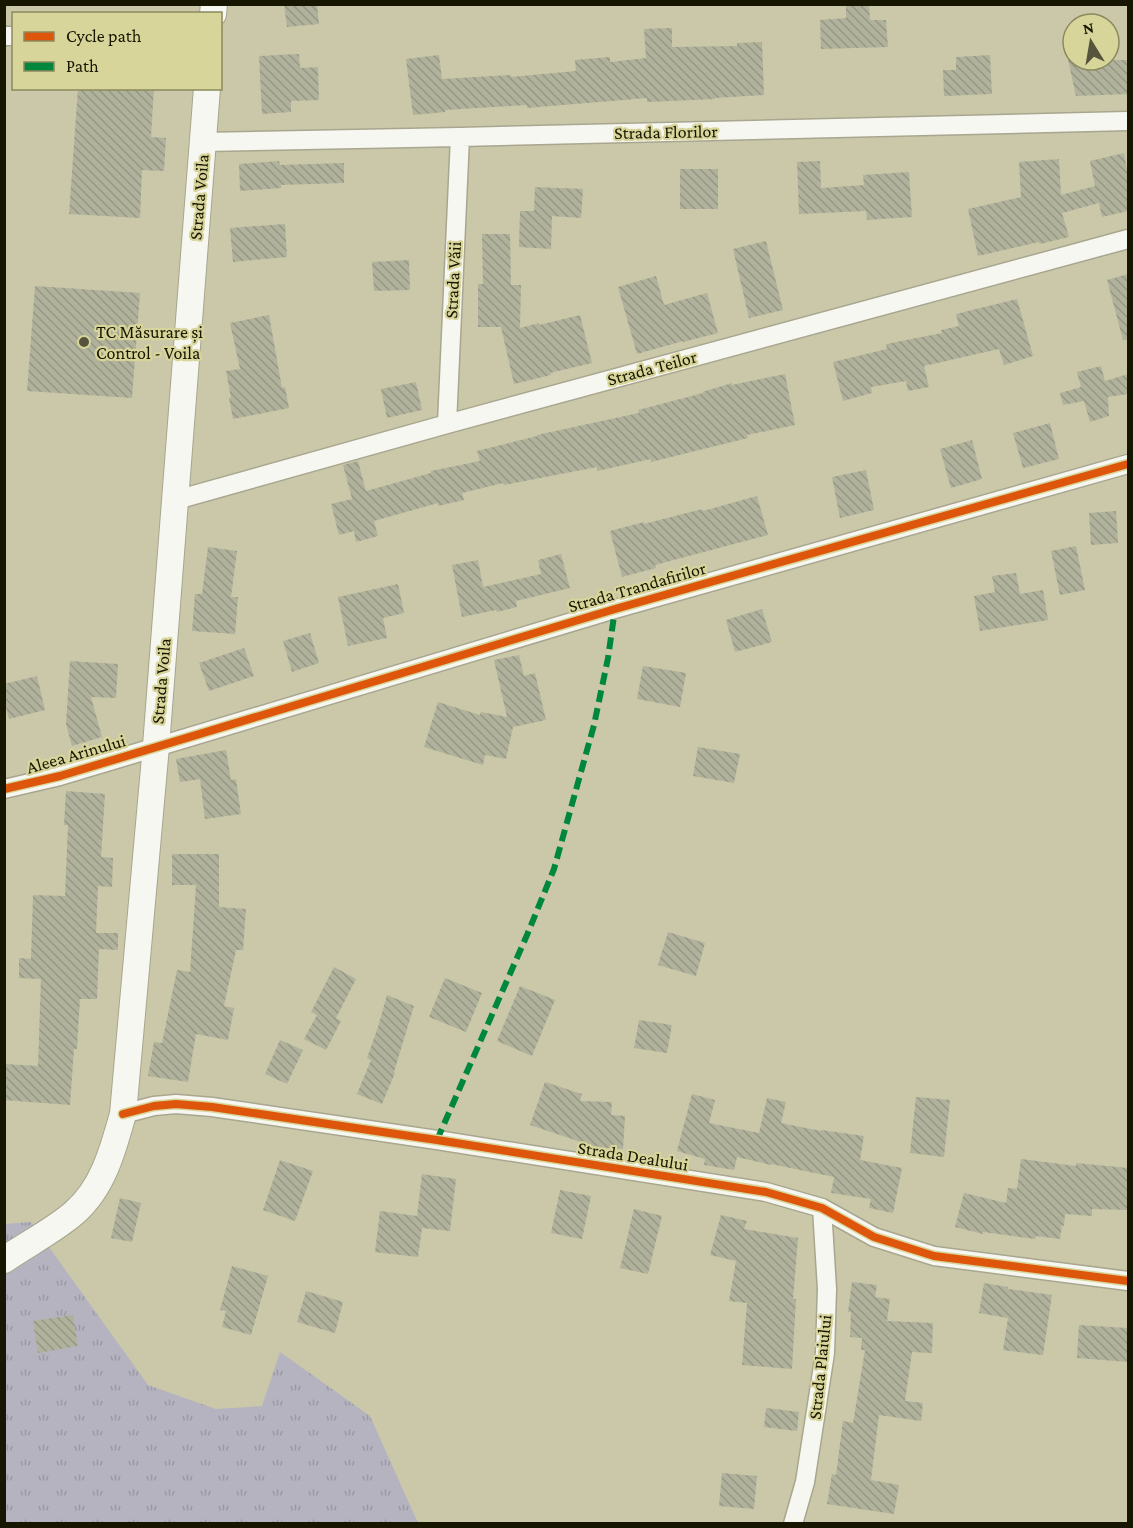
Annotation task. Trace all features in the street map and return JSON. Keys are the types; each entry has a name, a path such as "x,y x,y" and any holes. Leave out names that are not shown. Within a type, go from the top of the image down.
{"main road":[{"name":"Strada Voila","path":"4,1260 61,1224 90,1194 102,1176 123,1114 156,746 207,90"}],"street":[{"name":"Strada Florilor","path":"203,141 1128,122"},
{"name":"Strada Văii","path":"447,424 460,137"},
{"name":"Strada Teilor","path":"176,500 1128,239"},
{"name":"Strada Trandafirilor","path":"156,746 615,609 1128,464"},
{"name":"Aleea Arinului","path":"4,789 60,776 156,746"},
{"name":"Strada Dealului","path":"123,1114 154,1106 176,1104 212,1107 766,1192 822,1209 874,1237 934,1256 1128,1281"},
{"name":"Strada Plaiului","path":"793,1524 804,1482 825,1353 827,1290 822,1209"}],"green space":[{"path":"31,1222 148,1385 216,1409 262,1406 280,1352 370,1416 418,1523 5,1524 5,1224"}],"building":[{"path":"284,4 317,4 319,24 287,27"},
{"path":"869,5 870,20 886,20 888,47 821,49 820,20 846,18 846,6"},
{"path":"672,28 672,47 737,46 737,43 762,42 764,95 647,102 647,98 527,108 527,105 445,110 445,112 413,115 406,59 439,55 442,79 511,75 511,77 576,71 575,60 610,57 610,62 646,58 644,29"},
{"path":"299,54 300,68 318,67 319,100 291,101 291,112 262,114 259,56"},
{"path":"990,55 992,94 944,96 943,70 956,70 956,57"},
{"path":"1121,60 1128,60 1128,94 1076,96 1071,72 1121,72"},
{"path":"78,90 154,90 151,137 166,138 164,171 142,170 140,218 69,214"},
{"path":"1124,153 1128,177 1128,211 1102,217 1099,203 1062,213 1069,237 978,256 968,209 1021,197 1019,162 1059,159 1061,195 1095,186 1090,161"},
{"path":"279,161 280,165 344,163 344,183 281,185 281,188 240,191 239,164"},
{"path":"820,161 821,188 864,185 863,175 909,172 912,217 867,220 866,211 799,214 797,162"},
{"path":"680,169 718,169 718,209 680,209"},
{"path":"535,187 583,189 581,218 552,216 551,249 519,247 520,211 534,211"},
{"path":"285,224 287,257 233,262 230,228"},
{"path":"482,234 510,234 511,285 521,285 520,328 580,315 592,363 514,384 501,327 478,327 478,284 483,284"},
{"path":"766,241 783,310 749,318 733,249"},
{"path":"409,260 410,290 374,291 372,262"},
{"path":"1128,274 1128,340 1123,340 1107,280"},
{"path":"656,276 664,305 707,293 718,333 637,354 618,287"},
{"name":"TC Măsurare și Control - Voila","path":"35,286 140,293 132,398 27,391"},
{"path":"1017,299 1033,356 1004,365 999,349 924,366 929,387 908,391 906,381 871,387 872,393 843,401 833,362 887,349 886,344 942,333 941,330 959,326 956,314"},
{"path":"269,315 282,388 285,387 289,408 233,419 226,371 240,369 230,323"},
{"path":"1101,366 1105,381 1128,374 1128,394 1108,397 1109,416 1090,422 1084,401 1063,405 1060,393 1081,387 1077,372"},
{"path":"785,374 795,425 747,435 748,438 651,462 651,459 597,471 597,467 504,485 503,483 462,493 464,500 438,506 438,503 374,521 378,536 356,542 354,531 339,535 331,504 352,499 343,465 358,461 366,491 431,473 431,471 480,461 477,451 537,435 639,413 638,410 732,383 732,385"},
{"path":"416,382 422,410 387,418 381,389"},
{"path":"1050,423 1059,459 1023,468 1013,433"},
{"path":"972,440 982,479 951,488 940,449"},
{"path":"866,470 874,510 840,518 832,477"},
{"path":"757,496 768,535 655,565 656,568 622,577 610,531 702,509 703,511"},
{"path":"1116,511 1118,543 1091,545 1089,513"},
{"path":"1076,546 1085,590 1060,595 1051,551"},
{"path":"208,547 237,551 231,597 238,597 235,634 192,631 195,594 202,594"},
{"path":"561,554 570,588 516,601 517,607 462,617 452,565 478,560 483,587 541,574 538,560"},
{"path":"1016,573 1020,594 1043,590 1048,620 980,631 974,596 995,592 992,576"},
{"path":"398,584 404,613 383,618 387,638 348,646 338,597"},
{"path":"762,609 772,642 735,652 726,620"},
{"path":"310,633 319,663 292,672 283,641"},
{"path":"244,648 254,676 209,691 199,663"},
{"path":"519,655 524,676 535,673 546,720 513,727 506,759 485,755 483,765 424,747 438,702 480,715 481,712 507,717 494,660"},
{"path":"70,661 118,664 116,698 91,697 102,737 72,746 66,724"},
{"path":"643,666 686,673 680,707 637,699"},
{"path":"37,676 45,710 9,719 4,699 4,684"},
{"path":"698,747 740,754 734,783 693,776"},
{"path":"226,750 231,780 236,779 241,814 205,819 200,779 180,782 176,759"},
{"path":"66,791 105,794 101,857 113,858 112,887 98,886 96,933 118,933 118,950 99,949 97,999 80,999 70,1105 4,1100 4,1064 38,1066 41,979 19,978 19,958 31,959 33,895 65,896 68,825 64,825"},
{"path":"172,854 219,854 219,907 246,909 243,950 236,950 224,1006 234,1008 228,1040 196,1034 188,1082 148,1076 154,1042 162,1043 177,970 190,972 196,885 172,885"},
{"path":"668,932 705,943 696,976 658,965"},
{"path":"334,967 356,979 336,1018 341,1021 326,1050 304,1039 317,1015 311,1012"},
{"path":"445,978 482,993 466,1032 429,1017"},
{"path":"520,986 555,1000 532,1056 497,1041"},
{"path":"387,995 414,1006 395,1073 382,1104 357,1094 371,1060 367,1058"},
{"path":"639,1020 672,1025 667,1053 634,1048"},
{"path":"280,1040 303,1050 287,1084 265,1074"},
{"path":"545,1082 582,1094 580,1101 612,1102 611,1115 625,1116 623,1149 590,1147 590,1145 530,1125"},
{"path":"692,1094 715,1100 709,1123 759,1133 767,1098 786,1102 781,1123 864,1136 860,1160 902,1168 893,1213 869,1208 871,1199 831,1193 834,1177 737,1157 734,1170 704,1165 705,1159 677,1151"},
{"path":"916,1097 950,1100 944,1157 910,1153"},
{"path":"1021,1159 1076,1166 1076,1163 1128,1168 1128,1210 1092,1209 1092,1216 1065,1214 1060,1239 1036,1236 1035,1239 983,1232 983,1234 955,1227 964,1193 1006,1203 1008,1188 1017,1189"},
{"path":"280,1160 313,1171 295,1221 263,1210"},
{"path":"422,1174 456,1179 450,1231 422,1228 418,1257 375,1252 380,1211 417,1216"},
{"path":"560,1190 591,1196 582,1239 551,1233"},
{"path":"120,1198 141,1203 132,1242 111,1238"},
{"path":"634,1209 662,1216 648,1274 620,1268"},
{"path":"721,1215 747,1221 744,1229 798,1238 793,1299 796,1299 792,1369 742,1365 747,1303 729,1301 736,1261 710,1255"},
{"path":"232,1266 268,1276 251,1335 222,1327 226,1311 220,1310"},
{"path":"852,1282 877,1285 875,1297 890,1299 887,1321 933,1323 932,1353 912,1352 905,1401 923,1403 921,1421 879,1415 871,1480 899,1485 894,1514 827,1504 832,1474 836,1475 843,1421 853,1423 865,1350 861,1350 862,1338 850,1337 851,1312 848,1312"},
{"path":"984,1283 1052,1295 1043,1355 1003,1350 1008,1318 979,1313"},
{"path":"306,1291 343,1302 335,1333 297,1322"},
{"path":"73,1315 78,1346 38,1353 33,1321"},
{"path":"1079,1325 1128,1328 1128,1362 1077,1358"},
{"path":"766,1408 799,1412 797,1431 764,1427"},
{"path":"722,1473 757,1476 754,1509 719,1506"}],"marked path":[{"path":"437,1140 554,869 594,725 608,658 615,609"}],"cycle path":[{"path":"4,789 60,776 615,609 1128,464"},
{"path":"123,1114 154,1106 176,1104 212,1107 766,1192 822,1208 874,1237 934,1256 1128,1281"}],"place":[{"name":"TC Măsurare și Control - Voila","path":"84,342"}]}
